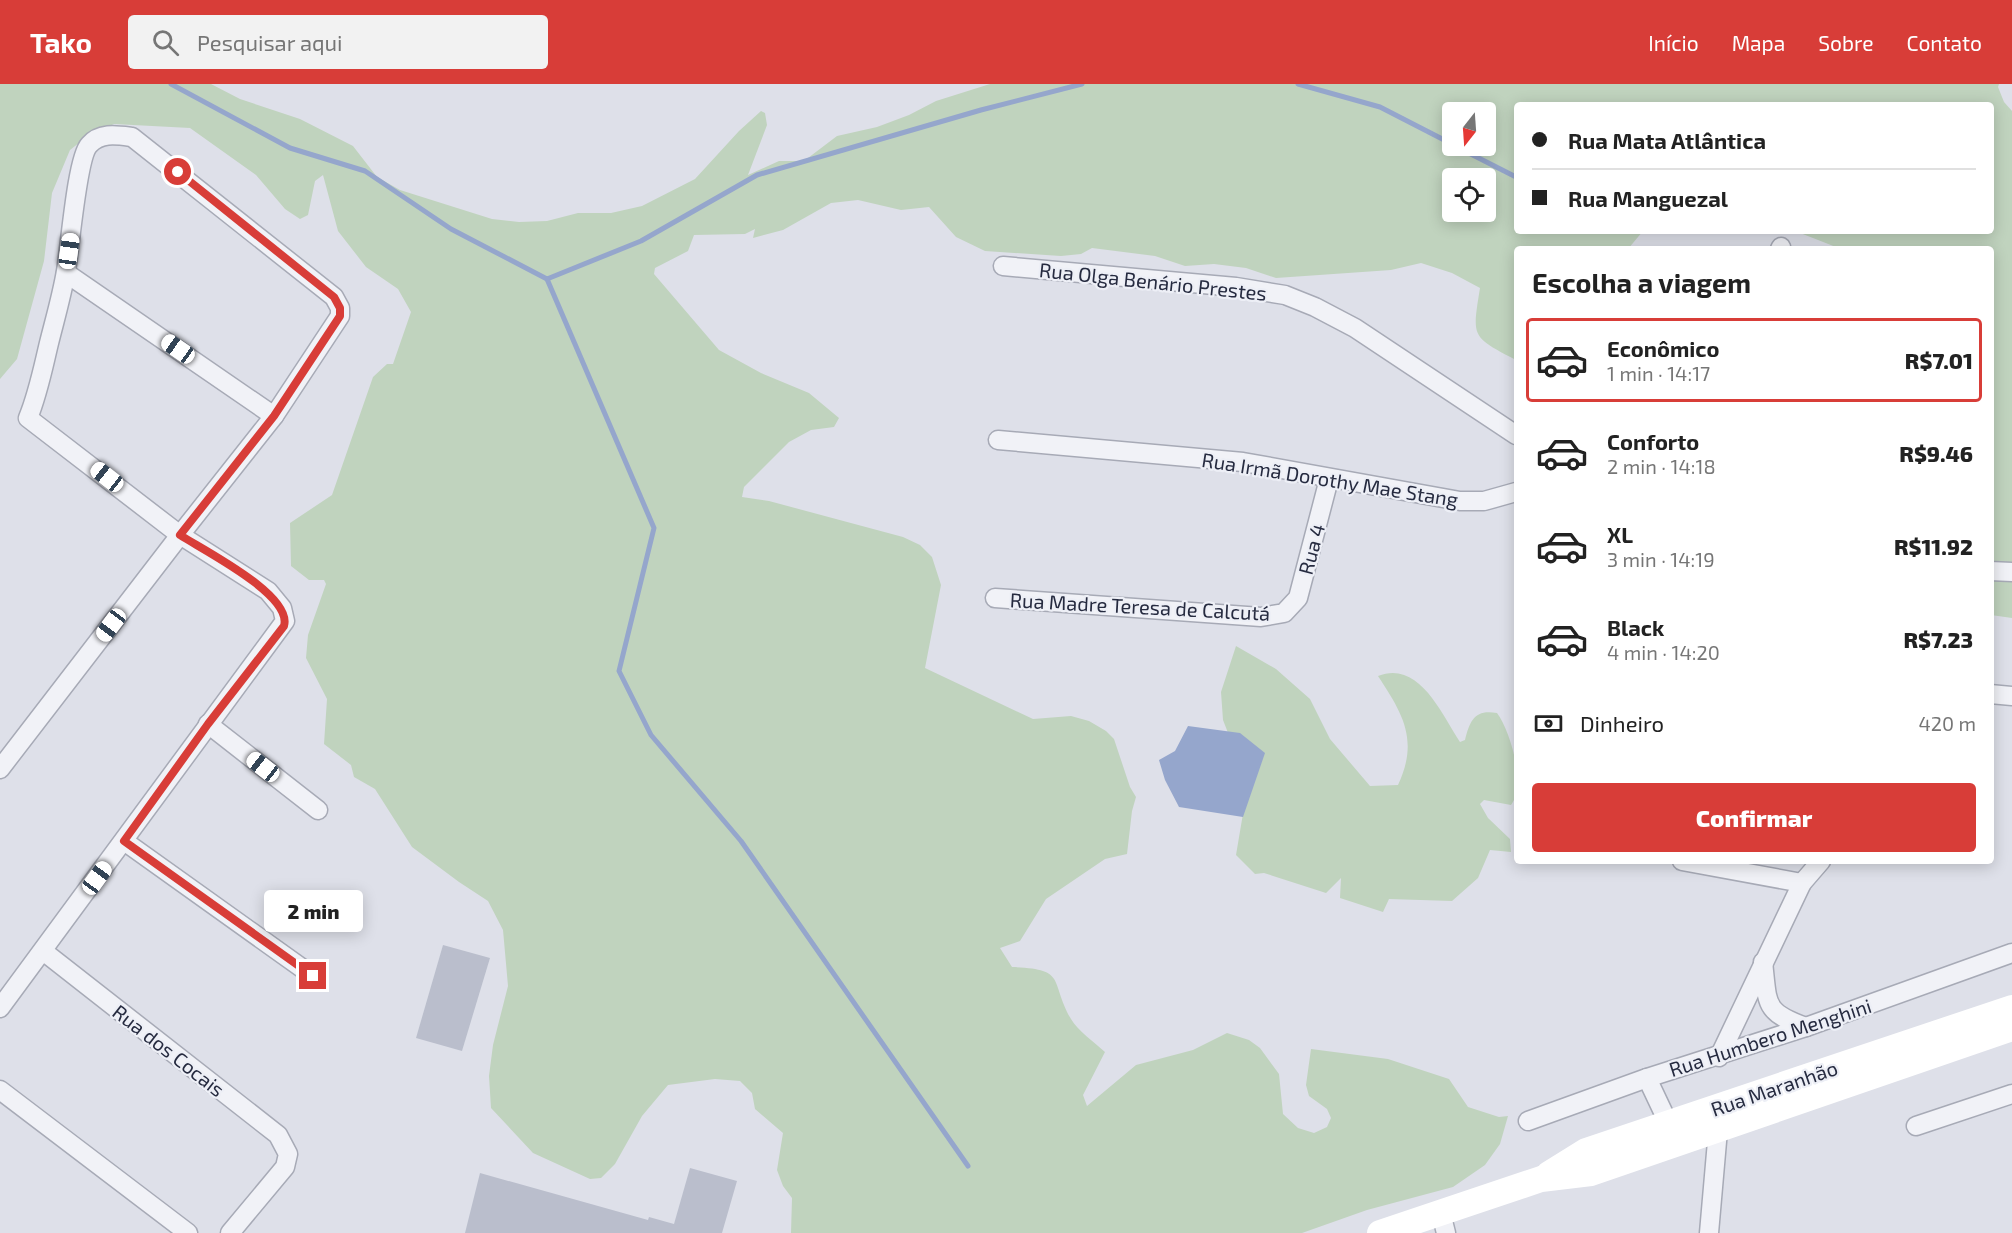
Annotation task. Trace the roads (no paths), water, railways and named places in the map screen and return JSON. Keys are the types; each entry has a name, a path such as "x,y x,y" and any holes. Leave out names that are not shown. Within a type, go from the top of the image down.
{"street":[{"path":"0,769 180,535 274,416 340,316 340,308 334,297 132,137 115,134 97,138 87,146 66,273 37,397 28,418 180,535 268,591 282,608 285,621 284,626 208,724 0,1008"},
{"name":"Rua Olga Benário Prestes","path":"1003,267 1236,287 1285,295 1315,307 1355,328 1514,434"},
{"path":"66,273 274,416"},
{"name":"Rua Irmã Dorothy Mae Stang","path":"999,440 1243,462 1460,501 1484,501 1514,493"},
{"name":"Rua 4","path":"1284,613 1298,598 1329,479"},
{"path":"1994,571 2012,572"},
{"name":"Rua Madre Teresa de Calcutá","path":"995,598 1261,616 1284,613"},
{"path":"1994,694 2012,696"},
{"path":"208,724 318,810"},
{"path":"124,841 313,976"},
{"path":"1698,864 1802,883"},
{"path":"1719,1057 1763,960 1802,883 1818,864"},
{"name":"Rua dos Cocais","path":"43,951 278,1135 288,1154 285,1167 230,1233"},
{"name":"Rua Humbero Menghini","path":"1528,1121 1647,1078 1719,1057 1806,1027 2012,953"},
{"path":"1763,960 1767,999 1773,1011 1786,1020 1806,1027"},
{"name":"Rua Maranhão","path":"1380,1233 1443,1223 1541,1179 1591,1173 1673,1133 2012,1008"},
{"name":"Rua Maranhão","path":"1673,1133 1718,1130 2012,1028"},
{"path":"1647,1078 1673,1133"},
{"path":"0,1090 188,1233"},
{"path":"1916,1126 2012,1094"},
{"path":"1709,1233 1718,1130"}],"water":[{"path":"1188,726 1240,733 1265,753 1243,817 1179,807 1165,780 1159,760 1175,751"}],"waterway":[{"path":"171,84 290,148 365,171 451,229 547,279 641,241 757,175 981,110 1082,84"},
{"path":"1298,84 1380,107 1442,139"},
{"path":"1475,156 1514,176"},
{"path":"547,279 654,528 619,671 651,735 741,841 968,1166"}]}
